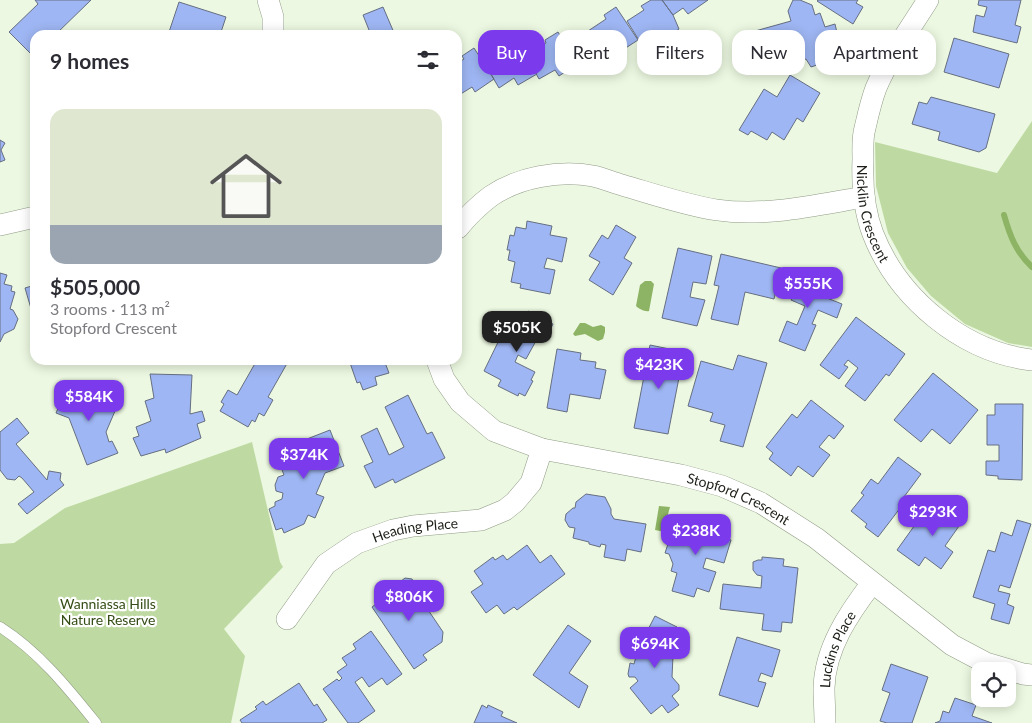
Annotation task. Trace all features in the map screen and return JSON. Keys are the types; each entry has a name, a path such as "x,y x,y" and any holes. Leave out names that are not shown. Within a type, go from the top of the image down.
{"street":[{"path":"268,0 273,17 273,30"},
{"name":"Nicklin Crescent","path":"928,0 884,71 875,90 864,131 862,174 864,196 872,232 889,267 914,299 946,326 982,346 1020,359 1032,360"},
{"path":"462,218 490,196 511,185 546,175 561,174 593,176 717,210 756,212 792,209 864,196"},
{"path":"0,225 30,218"},
{"name":"Stopford Crescent","path":"440,365 444,379 460,402 494,431 542,449 681,475 722,486 761,503 816,538 952,645 986,663 1032,675"},
{"name":"Heading Place","path":"287,619 326,564 357,543 393,530 413,526 481,520 505,510 516,502 531,483 542,449"},
{"name":"Luckins Place","path":"825,723 824,686 826,668 838,633 857,602 872,583"}],"lane":[{"path":"0,627 20,640 56,674 96,723"}],"green space":[{"path":"1032,121 1032,347 1008,343 965,324 931,296 907,268 888,233 876,186 875,142 997,173"},
{"name":"Wanniassa Hills Nature Reserve","path":"252,442 280,562 283,567 224,629 245,656 231,723 0,723 0,544 14,543 65,508"}],"shaded area":[{"path":"645,281 651,281 654,284 649,311 642,310 636,306 640,285"},
{"path":"580,323 593,327 601,325 605,327 603,339 598,341 585,334 575,336 573,334"},
{"path":"659,506 670,507 665,532 655,530"}],"building":[{"path":"35,0 91,0 60,30 30,30 30,53 9,32 38,4"},
{"path":"651,0 662,0 673,15 679,29 637,30 637,37 627,21 644,10 641,6"},
{"path":"662,0 708,0 688,14 683,8 673,15"},
{"path":"793,0 800,0 812,5 815,15 820,13 825,27 835,24 836,30 815,30 815,66 811,67 805,59 805,30 759,30 791,21 788,11"},
{"path":"818,0 858,0 856,3 863,7 853,24"},
{"path":"979,0 1021,0 1015,25 1021,27 1017,43 973,32 976,15 984,17 987,7 978,5"},
{"path":"179,2 226,17 222,30 170,30"},
{"path":"383,7 393,30 369,30 363,15"},
{"path":"616,7 637,41 627,47 627,30 590,30 606,19 604,15"},
{"path":"555,34 555,70 539,79 537,75 545,75 545,40"},
{"path":"954,38 1009,54 999,88 944,72"},
{"path":"474,48 478,54 478,75 491,75 494,79 475,92 472,87 462,93 462,60 464,59 462,56"},
{"path":"491,75 535,75 518,85 514,78 499,88"},
{"path":"790,75 820,93 803,122 797,118 784,140 772,132 767,140 751,131 748,135 739,130 764,89 777,97"},
{"path":"931,97 995,114 986,148 979,152 938,140 940,132 912,124 919,102 927,104"},
{"path":"0,140 5,143 1,150 5,160 0,162"},
{"path":"527,221 552,226 550,235 567,238 562,262 547,258 544,268 555,270 550,294 520,288 521,284 511,282 515,262 508,260 510,250 507,250 510,235 514,236 516,227 526,229"},
{"path":"616,225 636,237 624,258 632,263 613,295 589,280 600,262 589,256 602,235 608,239"},
{"path":"678,248 712,256 706,284 693,282 690,297 705,300 697,326 662,318"},
{"path":"721,254 781,268 774,299 745,292 738,325 711,319 719,286 714,285"},
{"path":"805,269 816,272 818,285 830,290 827,298 842,304 837,318 818,310 812,324 816,325 805,351 779,341 787,321 797,325 805,306 791,300 798,284 792,281 795,274"},
{"path":"0,273 7,275 4,284 12,286 11,291 15,292 10,309 13,310 18,319 14,329 4,334 0,342"},
{"path":"30,286 30,305 25,288"},
{"path":"528,311 553,324 544,342 537,339 526,359 518,355 515,362 535,372 531,380 533,381 525,396 519,393 518,396 498,386 501,380 484,371 501,336 504,338 514,318 522,322"},
{"path":"856,317 905,354 889,376 886,374 865,401 845,386 858,368 848,360 844,365 848,367 839,379 820,365"},
{"path":"650,345 684,352 668,434 634,428"},
{"path":"557,349 581,353 580,360 596,362 595,368 606,370 600,399 570,394 567,412 547,408"},
{"path":"738,355 767,363 743,447 720,441 725,425 710,421 713,413 688,406 701,361 733,370"},
{"path":"254,365 286,365 268,397 273,400 264,416 259,413 255,422 252,420 248,427 220,411 224,404 221,402 228,390 237,395"},
{"path":"351,365 386,365 389,373 375,377 377,385 363,390 360,382 357,383"},
{"path":"933,373 978,410 950,444 932,429 921,442 894,420"},
{"path":"150,374 192,375 190,414 202,411 205,421 197,424 201,438 166,453 165,449 141,456 133,438 139,436 136,427 151,421 145,401 154,398"},
{"path":"69,383 118,404 106,432 109,442 112,441 118,453 87,465 69,418 56,413"},
{"path":"408,395 427,434 432,432 445,458 395,483 393,479 375,488 364,466 373,462 361,436 377,428 389,455 404,447 385,407"},
{"path":"811,400 844,426 834,439 829,435 819,447 830,455 813,477 798,466 791,476 769,459 773,453 766,447 792,414 797,418"},
{"path":"995,404 1023,404 1022,480 998,479 998,476 986,475 986,461 999,461 999,445 987,445 987,415 995,415"},
{"path":"17,418 29,433 16,444 47,480 49,471 61,473 60,480 64,485 27,514 18,504 34,492 19,476 15,480 7,479 0,470 0,432"},
{"path":"330,430 344,466 325,473 316,494 324,497 315,518 308,515 304,524 284,533 282,528 276,530 269,509 275,506 275,502 282,499 283,493 276,491 275,485 278,477 284,475 277,457 292,452 289,446"},
{"path":"898,457 921,474 898,505 901,507 878,537 865,527 867,524 851,511 864,495 861,493 871,479 878,484"},
{"path":"586,494 605,497 614,519 646,524 641,552 627,549 625,561 604,557 606,545 601,544 600,547 573,538 575,528 569,527 565,520 566,514 575,508 576,502"},
{"path":"949,503 966,516 945,546 953,552 941,569 925,557 919,566 897,550 917,522 922,525 937,504 945,510"},
{"path":"689,516 718,525 715,535 731,540 724,563 706,558 703,568 716,572 709,592 697,588 694,597 672,591 677,573 671,571 673,564 669,554 665,553 672,532 676,534 685,529"},
{"path":"1017,520 1031,524 1010,588 1000,585 998,591 1010,594 1007,604 1014,607 1009,624 991,619 995,604 973,597 988,550 995,552 1001,532 1012,536"},
{"path":"527,545 540,563 551,555 565,574 517,610 514,607 504,614 497,605 486,613 471,592 483,584 474,571 493,557 495,560 503,555 507,560"},
{"path":"762,557 784,559 783,566 798,568 792,623 782,622 781,632 762,630 764,614 720,609 723,584 761,588 762,576 757,575 753,570 753,562 762,560"},
{"path":"405,578 412,579 418,588 418,595 443,632 442,642 423,655 427,660 414,669 372,607 396,589 396,585"},
{"path":"655,616 677,627 666,649 673,656 672,677 679,685 679,690 672,696 679,705 668,713 662,705 651,714 630,688 638,681 635,677 629,677 628,674 630,663 634,664 638,649"},
{"path":"568,625 591,641 569,673 588,686 579,708 533,675"},
{"path":"371,631 402,674 387,685 382,678 369,687 362,677 355,682 375,711 358,723 348,723 323,689 337,679 339,681 342,678 337,672 347,665 342,658 356,649 353,644"},
{"path":"737,637 780,650 772,677 761,673 758,681 766,683 758,707 719,695"},
{"path":"891,664 928,677 912,723 887,723 880,721 890,693 882,690"},
{"path":"299,683 314,706 317,704 327,720 322,723 242,723 240,720 257,709 255,707 263,701 266,705"},
{"path":"955,698 971,703 971,707 975,707 972,716 992,723 935,723 940,721 943,711 949,713"},
{"path":"482,705 487,708 488,705 503,712 501,716 517,723 474,723"}],"waterway":[{"path":"1004,215 1014,243 1032,267"}]}
